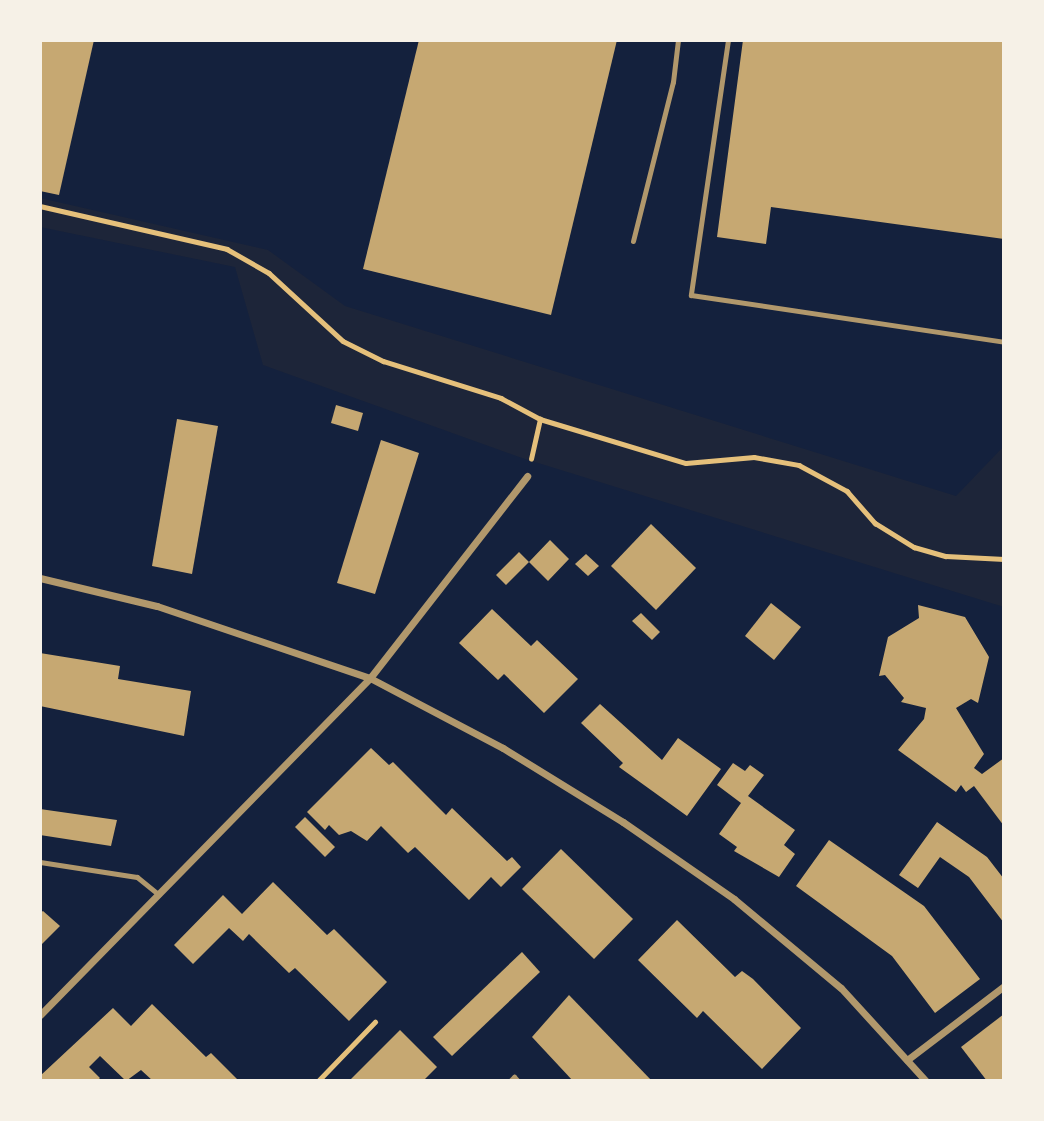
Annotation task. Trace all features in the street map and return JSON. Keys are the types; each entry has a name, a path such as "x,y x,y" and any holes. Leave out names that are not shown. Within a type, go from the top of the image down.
{"street":[{"path":"40,1015 370,678 527,476"},
{"path":"40,578 157,606 370,678 503,748 623,822 734,899 841,988 926,1081"},
{"path":"906,1060 1004,986"}],"lane":[{"path":"633,241 673,82 678,40"},
{"path":"727,40 691,295 1004,342"},
{"path":"40,862 137,877 159,895"},
{"path":"510,1081 514,1077 518,1081"}],"path":[{"path":"40,206 227,249 269,273 343,341 383,361 501,398 540,419 686,463 754,457 799,465 847,491 875,523 914,547 946,556 1004,559"},
{"path":"527,476 540,419"},
{"path":"318,1081 375,1022"}],"shaded area":[{"path":"40,198 268,250 345,306 956,496 1004,446 1004,607 522,458 263,365 235,267 40,227"}],"building":[{"path":"40,40 94,40 59,195 40,191"},
{"path":"419,40 617,40 551,315 363,269"},
{"path":"743,40 1004,40 1004,239 771,207 766,244 717,237"},
{"path":"336,405 363,413 358,431 331,423"},
{"path":"177,419 218,426 192,574 152,566"},
{"path":"381,440 419,453 375,594 337,583"},
{"path":"651,524 696,568 656,610 611,566"},
{"path":"550,540 569,559 548,581 529,562"},
{"path":"519,552 529,562 506,585 496,575"},
{"path":"586,554 599,566 588,576 575,564"},
{"path":"771,603 801,627 774,660 745,636"},
{"path":"918,605 965,617 989,657 978,703 971,699 956,708 984,754 974,768 982,774 1004,758 1004,826 974,786 966,792 961,785 956,792 898,750 924,719 926,708 901,702 904,698 885,675 879,676 888,637 919,618"},
{"path":"492,609 531,646 537,640 578,679 544,713 504,674 498,680 459,643"},
{"path":"641,613 660,632 652,640 632,621"},
{"path":"40,653 120,666 118,679 191,691 184,736 40,706"},
{"path":"600,704 662,760 678,738 721,769 687,816 619,767 623,763 581,723"},
{"path":"371,748 389,765 393,762 446,815 452,808 507,861 512,857 521,867 501,887 491,877 469,900 415,847 408,853 381,826 367,841 351,831 339,835 329,825 325,830 307,812"},
{"path":"733,763 745,771 750,765 764,775 748,796 795,830 784,845 795,854 779,877 734,851 737,847 719,834 741,803 717,785"},
{"path":"40,809 117,820 111,846 40,835"},
{"path":"305,817 335,847 325,857 295,827"},
{"path":"937,822 987,857 1004,879 1004,923 969,877 940,857 918,888 899,875"},
{"path":"829,840 924,906 980,979 935,1013 892,956 796,886"},
{"path":"561,849 633,919 594,959 522,889"},
{"path":"273,882 327,935 334,929 387,982 349,1021 295,968 289,973 249,934 243,941 229,928 193,964 174,945 223,895 242,914"},
{"path":"43,911 60,926 40,946 40,913"},
{"path":"677,920 735,977 742,971 753,979 801,1028 762,1069 703,1011 697,1018 638,960"},
{"path":"522,952 540,972 452,1056 433,1037"},
{"path":"569,995 652,1081 573,1081 532,1037"},
{"path":"152,1004 206,1057 211,1053 239,1081 153,1081 141,1070 126,1081 100,1056 89,1067 100,1078 97,1081 40,1081 40,1076 113,1008 131,1026"},
{"path":"1004,1014 1004,1081 987,1081 961,1047"},
{"path":"400,1030 437,1067 423,1081 349,1081"}]}
